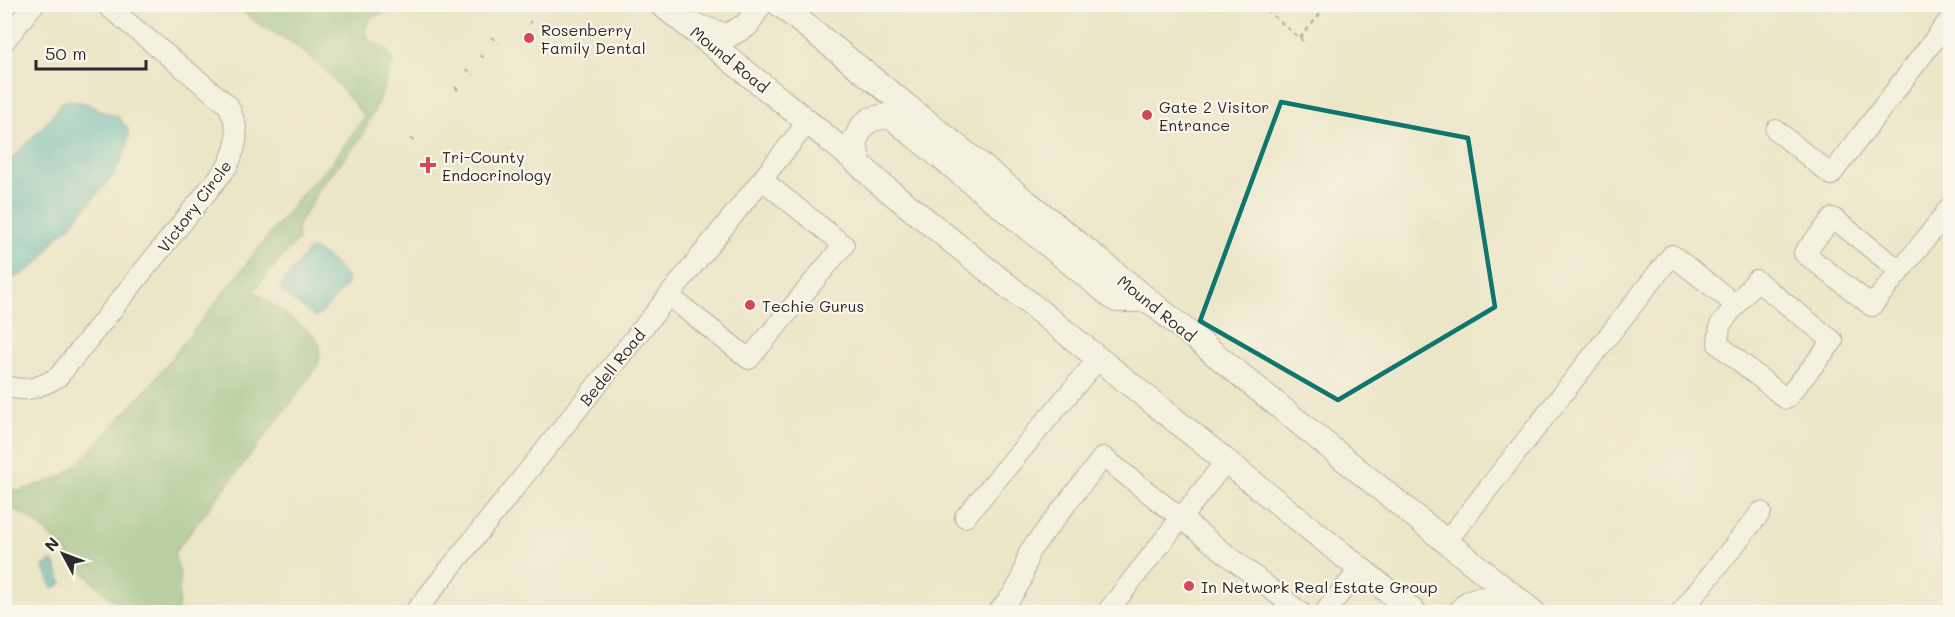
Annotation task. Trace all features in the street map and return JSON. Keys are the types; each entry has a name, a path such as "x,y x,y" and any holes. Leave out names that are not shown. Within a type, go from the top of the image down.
{"main road":[{"name":"Mound Road","path":"661,4 808,122 877,181 1414,612"},
{"path":"683,21 727,36 747,25 760,4"},
{"name":"Mound Road","path":"779,4 1533,612"},
{"path":"858,163 855,140 861,127 869,120 885,116 894,119 1116,300 1147,300"},
{"path":"1461,612 1465,606 1479,600 1490,599 1510,612"}],"street":[{"path":"4,42 34,4"},
{"name":"Victory Circle","path":"4,385 13,389 28,389 44,386 58,377 227,167 235,151 236,120 228,105 105,4"},
{"path":"1776,130 1831,175 1950,19"},
{"name":"Bedell Road","path":"415,612 808,122"},
{"path":"669,296 749,359 844,245 762,180"},
{"path":"1900,271 1833,218 1804,253 1872,306 1900,271 1950,207"},
{"path":"1446,542 1672,255 1736,305"},
{"path":"1756,280 1833,341 1786,399 1718,344 1720,326 1736,305 1756,280"},
{"path":"965,517 1098,358"},
{"path":"999,612 1014,594 1021,581 1029,552 1103,457 1300,612"},
{"path":"1107,612 1226,461"},
{"path":"1681,612 1761,512"},
{"path":"1325,612 1360,569"}],"path":[{"path":"1259,4 1302,39 1328,4"},
{"path":"491,37 499,43"},
{"path":"480,55 484,58"},
{"path":"466,69 474,75"},
{"path":"455,87 460,92"},
{"path":"410,138 417,144"}],"highlighted area":[{"path":"1281,102 1468,138 1495,307 1338,400 1200,321"}],"green space":[{"path":"234,5 396,5 370,18 366,28 368,39 386,49 393,61 381,95 362,136 320,188 297,227 298,240 254,291 315,336 320,347 319,362 296,396 174,553 180,575 178,612 128,612 95,584 62,547 33,520 5,504 5,487 19,491 35,486 59,478 80,463 153,382 302,194 332,163 365,116 327,72 292,42 263,27"}],"water":[{"path":"68,100 86,103 102,112 117,116 128,129 129,138 122,159 112,177 72,225 57,236 41,260 13,278 5,276 5,166 50,119 62,102"},
{"path":"311,249 331,261 348,279 346,285 321,314 315,317 282,292 280,287"},
{"path":"50,561 54,562 62,583 55,588 52,587 43,566"}],"place":[{"name":"Rosenberry Family Dental","path":"529,38"},
{"name":"Gate 2 Visitor Entrance","path":"1147,115"},
{"name":"Tri-County Endocrinology","path":"428,165"},
{"name":"Techie Gurus","path":"750,305"},
{"name":"In Network Real Estate Group","path":"1189,586"}]}
